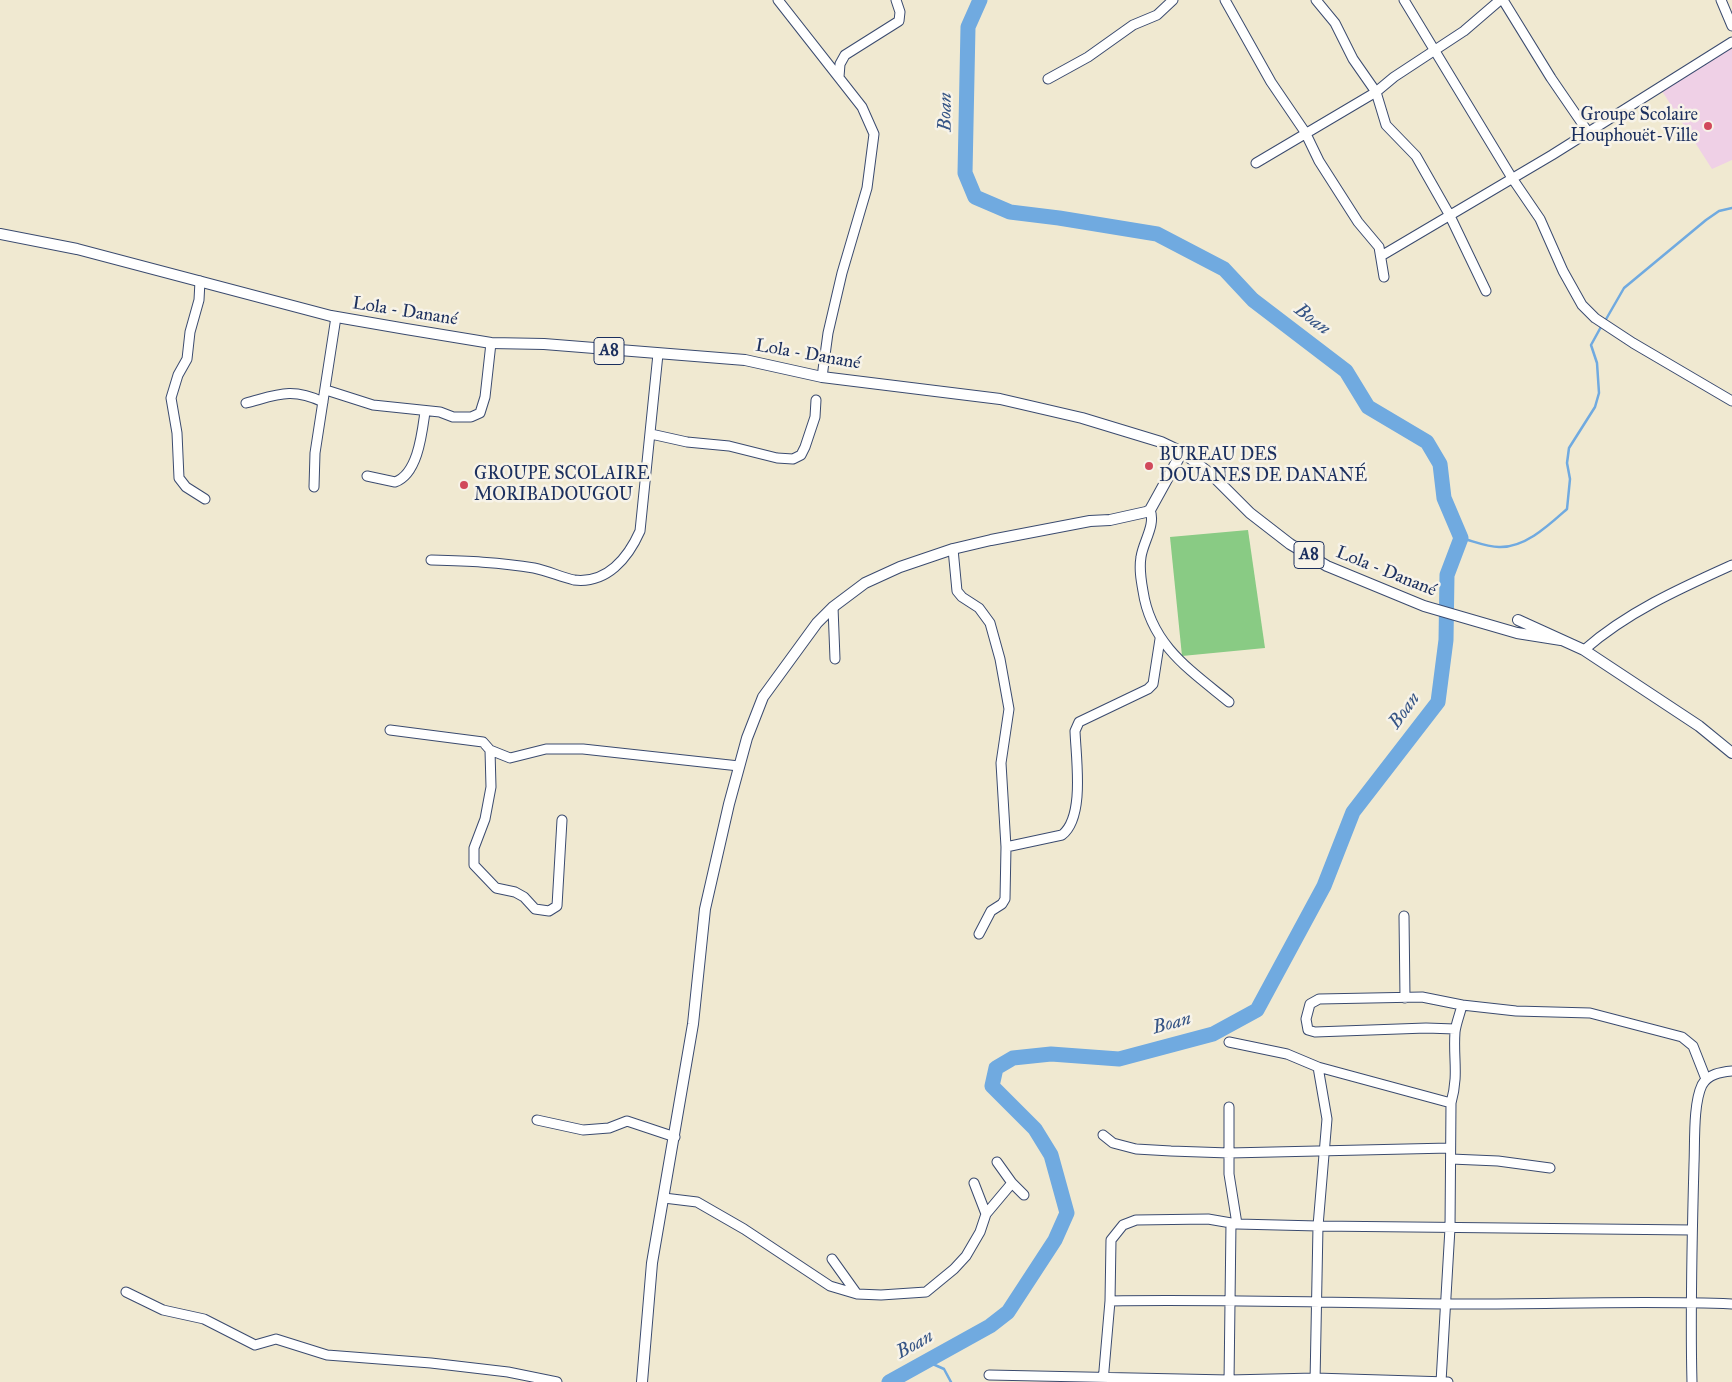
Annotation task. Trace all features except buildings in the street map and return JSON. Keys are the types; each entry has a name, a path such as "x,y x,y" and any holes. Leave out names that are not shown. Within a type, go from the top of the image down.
{"main road":[{"name":"Lola - Danané","path":"0,234 77,248 336,317 491,343 544,344 745,360 822,377 1000,399 1082,418 1161,442 1182,452 1212,475 1250,513 1290,544 1326,566 1424,606 1518,633 1561,640"},
{"path":"642,1382 652,1263 675,1138 693,1024 707,900 739,766 756,711 763,697 801,644 833,607 865,583 900,567 953,549 1090,521 1110,520 1150,510 1182,452"},
{"name":"Lola - Danané","path":"1518,620 1584,650 1699,726 1732,753"}],"street":[{"path":"778,0 839,77 869,120 874,142 867,188 842,273 828,333 822,377"},
{"path":"839,77 840,64 845,55 899,21 900,12 896,0"},
{"path":"1048,80 1088,57 1134,25 1157,15 1173,0"},
{"path":"1225,0 1272,82 1305,132 1319,161 1358,222 1376,241 1381,256 1384,277"},
{"path":"1316,0 1335,24 1353,59 1376,92 1386,125 1416,156 1449,214 1486,291"},
{"path":"1404,0 1512,178 1540,219 1562,270 1582,305 1595,318 1633,343 1732,401"},
{"path":"1256,162 1376,92 1406,69 1464,31 1500,0"},
{"path":"1504,0 1551,78 1588,132"},
{"path":"1722,0 1732,26"},
{"path":"1381,256 1588,132 1732,42"},
{"path":"200,281 199,300 190,332 186,359 178,375 171,398 177,433 179,478 186,487 205,499"},
{"path":"314,487 315,453 336,317"},
{"path":"326,390 373,405 425,412 440,412 452,416 467,417 480,413 486,389 491,343"},
{"path":"431,560 486,562 534,568 574,580 597,578 611,572 636,540 640,531 658,354"},
{"path":"246,403 283,392 308,395 323,402"},
{"path":"651,434 687,442 729,446 777,458 794,459 802,454 805,447 815,417 816,400"},
{"path":"367,476 395,482 402,478 414,460 425,412"},
{"path":"1150,510 1153,520 1141,555 1141,576 1147,615 1160,639 1186,667 1230,702"},
{"path":"953,549 957,591 962,597 979,608 990,623 1007,691 1009,709 1001,763 1006,847 1005,899 1002,904 991,911 980,934"},
{"path":"1584,650 1606,631 1633,615 1732,565"},
{"path":"833,607 835,659"},
{"path":"1006,847 1062,835 1068,830 1076,811 1076,731 1079,722 1148,689 1153,684 1160,639"},
{"path":"390,730 483,742 490,750 515,758 546,749 583,749 739,766"},
{"path":"490,750 491,787 486,819 473,856 474,865 494,886 500,890 515,892 524,897 535,909 550,910 557,906 562,820"},
{"path":"1404,916 1405,998"},
{"path":"1455,1029 1426,1028 1315,1032 1309,1031 1307,1027 1308,1008 1314,1000 1422,997 1462,1005 1516,1011 1590,1013 1682,1037 1693,1046 1706,1079"},
{"path":"1441,1382 1450,1228 1451,1103 1456,1085 1455,1029 1462,1005"},
{"path":"1229,1042 1287,1054 1318,1067 1451,1103"},
{"path":"1315,1380 1318,1226 1327,1119 1318,1067"},
{"path":"1692,1382 1690,1302 1699,1096 1706,1079 1721,1072 1732,1071"},
{"path":"1229,1107 1229,1174 1234,1223 1229,1299 1229,1381"},
{"path":"537,1120 565,1127 598,1130 627,1121 675,1138"},
{"path":"1102,1135 1113,1143 1136,1149 1229,1153 1450,1148"},
{"path":"1451,1159 1498,1161 1550,1168"},
{"path":"997,1162 1012,1183 1024,1195"},
{"path":"974,1183 986,1214"},
{"path":"664,1198 697,1202 744,1229 830,1286 857,1294 873,1296 926,1292 954,1269 966,1256 980,1232 986,1214 1012,1183"},
{"path":"1103,1380 1110,1301 1111,1240 1123,1225 1136,1220 1208,1219 1234,1223 1318,1226 1692,1230"},
{"path":"832,1259 857,1294"},
{"path":"126,1292 163,1310 204,1319 255,1345 276,1339 327,1355 431,1362 508,1372 558,1382"},
{"path":"1110,1301 1229,1299 1445,1304 1690,1302 1732,1304"},
{"path":"989,1375 1103,1380 1448,1382"}],"shaded area":[{"name":"Groupe Scolaire Houphouët-Ville","path":"1732,48 1732,160 1712,169 1662,91"}],"green space":[{"path":"1248,530 1265,648 1182,656 1170,537"}],"waterway":[{"name":"Boan","path":"889,1382 990,1326 1008,1312 1055,1240 1067,1213 1051,1155 1035,1129 992,1086 996,1068 1013,1058 1051,1054 1119,1059 1213,1034 1257,1010 1324,886 1353,812 1438,702 1446,640 1447,575 1461,538 1444,498 1440,464 1427,442 1368,407 1346,371 1253,300 1224,269 1157,234 1010,212 975,197 965,173 968,27 980,0"},
{"path":"1605,321 1624,288 1706,220 1719,211 1732,208"},
{"path":"1461,538 1499,547 1518,544 1536,534 1567,509 1570,479 1567,463 1569,448 1595,407 1599,393 1597,363 1591,345 1602,325"},
{"path":"926,1361 944,1369 951,1382"}],"place":[{"name":"Groupe Scolaire Houphouët-Ville","path":"1708,126"},
{"name":"BUREAU DES DOUANES DE DANANÉ","path":"1149,466"},
{"name":"GROUPE SCOLAIRE MORIBADOUGOU","path":"464,485"}]}
